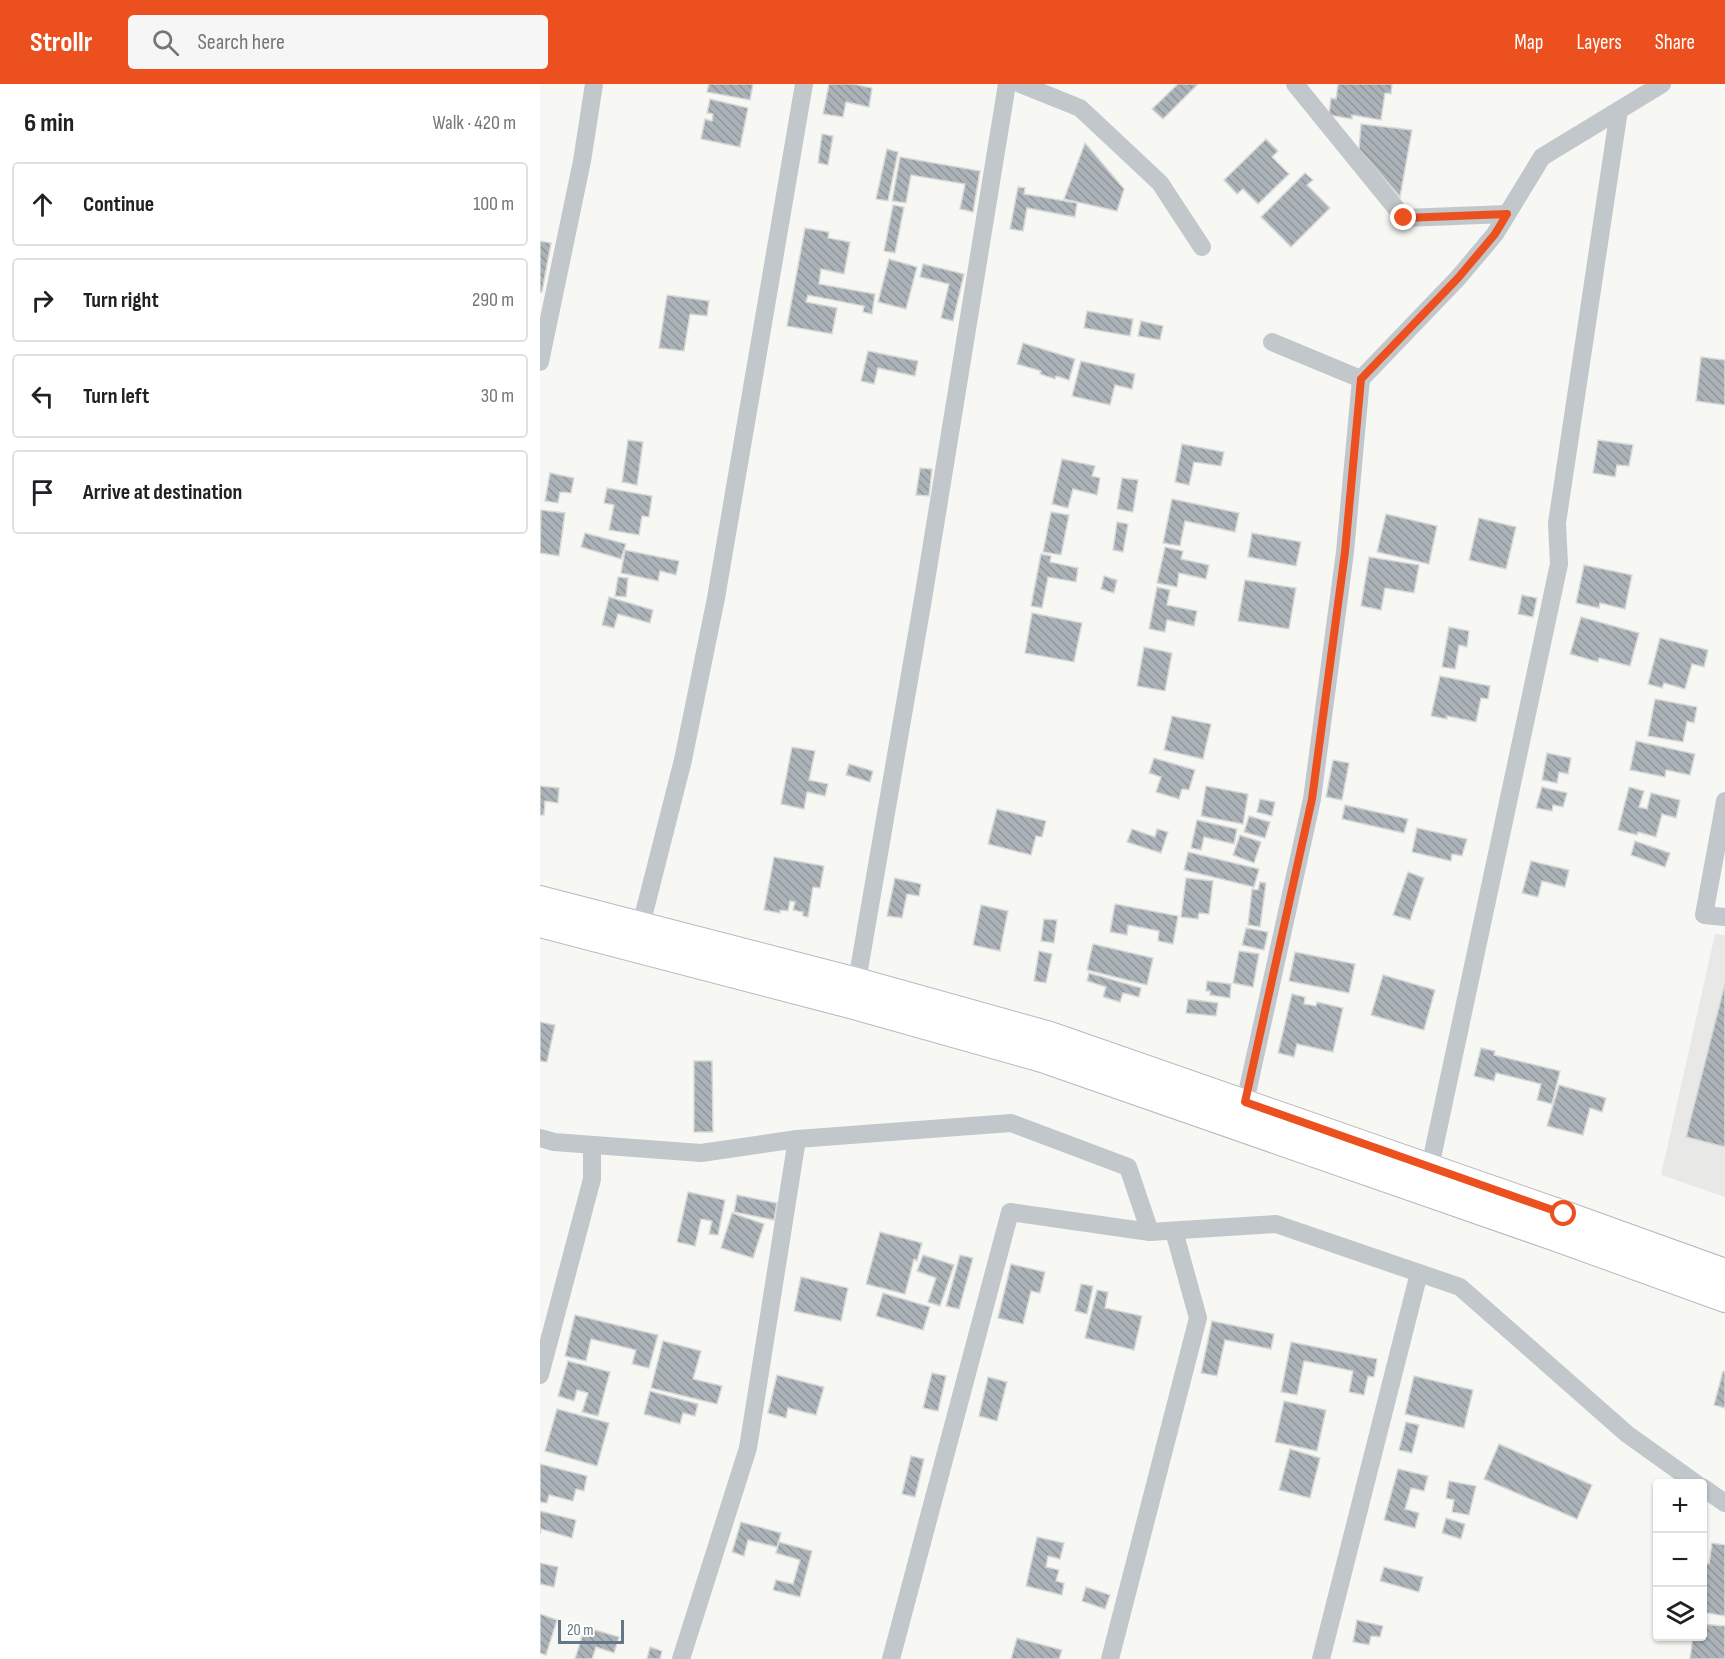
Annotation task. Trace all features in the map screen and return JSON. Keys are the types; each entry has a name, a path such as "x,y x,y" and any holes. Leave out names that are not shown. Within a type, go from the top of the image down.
{"street":[{"path":"540,362 582,161 594,84"},
{"path":"641,925 683,760 716,598 804,84"},
{"path":"857,981 923,599 1007,84"},
{"path":"1020,84 1080,108 1160,183 1202,247"},
{"path":"1295,84 1404,218 1507,214"},
{"path":"1245,1102 1312,799 1345,552 1361,379 1458,278 1495,234 1542,157 1662,84"},
{"path":"1430,1167 1559,564 1557,523 1619,110"},
{"path":"1272,342 1361,379"},
{"path":"1725,801 1704,915 1725,917"},
{"path":"540,899 857,981 1050,1035 1725,1272"},
{"path":"540,924 850,1005 1042,1059 1725,1299"},
{"path":"540,1138 554,1142 701,1153 797,1140 1011,1123 1128,1167 1150,1232"},
{"path":"681,1659 748,1448 797,1140"},
{"path":"540,1374 592,1179 592,1145"},
{"path":"891,1659 1010,1212 1150,1232 1276,1224 1460,1287 1626,1434 1690,1479"},
{"path":"1110,1659 1198,1318 1174,1231"},
{"path":"1321,1659 1419,1273"},
{"path":"1707,1490 1725,1503"}],"shaded area":[{"path":"1715,934 1725,935 1725,1197 1661,1175"}],"building":[{"path":"709,84 753,84 750,100 707,92"},
{"path":"829,84 853,84 872,88 869,107 846,102 843,117 823,114"},
{"path":"1178,84 1198,84 1163,119 1152,109"},
{"path":"1338,84 1392,84 1391,94 1385,93 1381,120 1352,115 1352,119 1329,115 1331,98 1336,99"},
{"path":"710,99 748,108 740,147 701,139 705,119 712,121 713,114 707,113"},
{"path":"1361,124 1412,130 1400,197 1359,149"},
{"path":"822,134 833,136 828,165 818,163"},
{"path":"1266,139 1278,151 1272,157 1289,174 1258,204 1243,189 1237,194 1224,180"},
{"path":"1085,143 1124,189 1117,211 1064,199"},
{"path":"887,149 898,152 888,201 876,199"},
{"path":"900,157 980,171 973,212 960,209 965,184 911,175 906,203 892,201"},
{"path":"1305,173 1313,180 1307,185 1330,208 1291,247 1261,217"},
{"path":"1018,187 1025,188 1024,194 1077,203 1075,217 1027,208 1023,231 1010,229"},
{"path":"893,205 904,207 895,253 884,251"},
{"path":"805,228 829,232 828,238 850,242 844,274 821,269 819,284 875,294 872,314 863,312 864,306 808,295 806,302 837,308 832,334 787,326"},
{"path":"540,241 551,243 542,292 540,292"},
{"path":"889,259 917,267 906,309 878,302"},
{"path":"923,264 964,274 953,321 941,318 949,284 920,277"},
{"path":"667,295 709,301 707,316 690,314 684,351 659,348"},
{"path":"1087,311 1133,319 1130,336 1084,328"},
{"path":"1141,321 1163,326 1160,340 1138,336"},
{"path":"1023,343 1075,359 1069,380 1056,376 1055,379 1040,374 1041,371 1017,364"},
{"path":"868,351 918,361 915,376 878,368 874,384 861,381"},
{"path":"1701,357 1725,360 1725,405 1696,401"},
{"path":"1081,361 1135,374 1132,389 1115,385 1110,405 1072,396"},
{"path":"628,440 643,442 637,485 622,482"},
{"path":"1598,440 1633,445 1629,466 1617,465 1615,477 1593,473"},
{"path":"1182,444 1224,452 1221,466 1194,462 1189,485 1175,482"},
{"path":"1062,459 1095,466 1092,476 1100,478 1097,495 1073,489 1068,508 1052,504"},
{"path":"920,468 932,469 929,496 916,495"},
{"path":"550,473 574,478 571,493 560,492 558,503 545,501"},
{"path":"1122,478 1138,480 1133,512 1117,509"},
{"path":"607,488 652,496 649,517 642,516 639,535 609,530 614,505 604,503"},
{"path":"1172,499 1239,513 1235,532 1185,521 1180,546 1163,543"},
{"path":"541,510 565,513 559,556 540,553"},
{"path":"1051,512 1069,515 1061,555 1043,552"},
{"path":"1386,514 1437,526 1429,564 1377,552"},
{"path":"1479,518 1516,527 1506,569 1469,560"},
{"path":"1117,522 1128,524 1123,552 1113,550"},
{"path":"585,533 626,544 621,559 581,547"},
{"path":"1252,533 1301,542 1296,566 1248,557"},
{"path":"1165,547 1183,551 1181,559 1209,565 1206,579 1179,573 1177,587 1157,583"},
{"path":"625,550 679,561 676,575 660,571 658,581 621,573"},
{"path":"1041,554 1051,556 1050,562 1078,568 1076,582 1048,577 1042,608 1031,606"},
{"path":"1369,557 1419,565 1414,593 1385,588 1381,610 1361,606"},
{"path":"1584,565 1632,575 1625,609 1600,603 1599,608 1576,603"},
{"path":"1104,576 1117,580 1114,593 1101,589"},
{"path":"618,577 628,578 626,597 615,596"},
{"path":"1245,580 1296,588 1289,629 1238,621"},
{"path":"1157,587 1170,590 1167,605 1197,611 1194,626 1167,620 1165,632 1149,629"},
{"path":"1522,595 1537,598 1533,617 1518,614"},
{"path":"609,597 653,610 650,623 618,614 614,628 602,625"},
{"path":"1032,613 1082,623 1074,662 1025,653"},
{"path":"1581,617 1639,633 1630,666 1599,658 1598,662 1570,654"},
{"path":"1449,627 1469,631 1467,647 1459,645 1455,669 1442,667"},
{"path":"1660,638 1708,650 1704,667 1692,664 1685,689 1664,683 1662,688 1648,684"},
{"path":"1144,647 1172,653 1165,691 1137,686"},
{"path":"1440,676 1490,686 1488,699 1481,698 1476,722 1447,716 1447,719 1431,716"},
{"path":"1655,699 1697,707 1694,723 1687,721 1683,742 1648,736"},
{"path":"1172,716 1211,724 1203,759 1164,750"},
{"path":"1636,741 1695,754 1690,775 1666,770 1665,777 1630,770"},
{"path":"792,747 815,751 809,780 828,784 825,796 807,792 804,809 781,804"},
{"path":"1547,753 1571,758 1568,774 1559,772 1557,783 1542,780"},
{"path":"1154,758 1195,770 1189,790 1182,789 1179,799 1156,792 1161,777 1149,773"},
{"path":"1333,760 1349,763 1342,800 1326,797"},
{"path":"849,764 873,771 870,782 846,775"},
{"path":"540,786 559,788 558,803 545,801 544,815 540,815"},
{"path":"1206,786 1248,794 1243,824 1201,816"},
{"path":"1542,787 1567,793 1563,807 1553,805 1552,811 1536,808"},
{"path":"1629,787 1644,791 1639,807 1647,809 1651,793 1680,800 1676,818 1662,814 1656,837 1618,830"},
{"path":"1260,799 1275,802 1272,816 1257,812"},
{"path":"1345,805 1408,819 1404,833 1342,819"},
{"path":"997,809 1046,821 1042,837 1036,836 1031,855 988,844"},
{"path":"1249,816 1270,822 1265,838 1244,832"},
{"path":"1197,820 1237,829 1234,844 1204,837 1201,850 1191,848"},
{"path":"1417,828 1467,839 1462,856 1452,854 1451,861 1412,852"},
{"path":"1132,829 1155,837 1157,829 1168,832 1161,853 1127,842"},
{"path":"1240,835 1261,842 1254,863 1233,855"},
{"path":"1635,841 1670,853 1665,867 1631,855"},
{"path":"1188,852 1259,869 1254,887 1184,870"},
{"path":"774,857 824,866 820,888 813,887 808,917 803,916 803,912 793,910 795,902 790,901 788,911 780,910 780,913 764,910"},
{"path":"1531,861 1569,870 1565,887 1542,881 1538,897 1522,893"},
{"path":"1408,872 1424,878 1410,920 1393,915"},
{"path":"895,878 921,884 919,896 907,894 902,918 887,916"},
{"path":"1186,878 1213,881 1209,914 1199,913 1198,919 1181,917"},
{"path":"1260,882 1266,883 1260,927 1248,925 1252,889 1258,890"},
{"path":"1115,904 1178,916 1173,944 1158,941 1159,931 1128,925 1127,935 1110,932"},
{"path":"981,905 1008,911 1000,951 973,945"},
{"path":"1044,919 1057,920 1054,943 1041,941"},
{"path":"1246,928 1268,932 1264,950 1242,945"},
{"path":"1093,944 1153,958 1147,985 1087,970"},
{"path":"1039,951 1052,954 1046,983 1034,981"},
{"path":"1239,951 1259,954 1253,987 1233,983"},
{"path":"1295,952 1355,964 1349,993 1289,981"},
{"path":"1089,973 1141,988 1139,997 1123,993 1120,1002 1103,997 1106,987 1087,981"},
{"path":"1383,975 1435,990 1424,1030 1371,1015"},
{"path":"1207,981 1231,984 1230,998 1210,995 1210,991 1206,991"},
{"path":"1725,983 1725,1147 1686,1137"},
{"path":"1292,994 1305,997 1304,1004 1316,1006 1317,1002 1343,1008 1333,1052 1297,1044 1294,1057 1278,1053"},
{"path":"1188,999 1218,1003 1216,1016 1186,1013"},
{"path":"540,1022 555,1025 547,1062 540,1061"},
{"path":"1481,1048 1495,1051 1494,1055 1560,1071 1552,1104 1537,1100 1541,1084 1496,1073 1494,1081 1474,1076"},
{"path":"694,1061 712,1061 713,1132 694,1132"},
{"path":"1559,1085 1606,1098 1602,1112 1590,1108 1583,1135 1547,1126"},
{"path":"688,1192 725,1200 718,1235 709,1234 712,1221 701,1219 695,1246 677,1242"},
{"path":"737,1195 777,1203 774,1220 734,1212"},
{"path":"732,1213 764,1224 753,1258 721,1248"},
{"path":"880,1232 922,1243 917,1261 914,1259 905,1294 866,1284"},
{"path":"923,1255 954,1265 940,1306 928,1302 936,1278 917,1271"},
{"path":"960,1255 973,1258 959,1309 946,1306"},
{"path":"1011,1264 1045,1272 1040,1293 1031,1291 1023,1324 998,1318"},
{"path":"801,1277 848,1288 841,1321 794,1311"},
{"path":"1081,1284 1093,1286 1087,1314 1075,1311"},
{"path":"1097,1290 1108,1292 1105,1308 1142,1316 1134,1350 1085,1338"},
{"path":"883,1293 930,1307 923,1330 876,1316"},
{"path":"575,1315 658,1335 649,1368 632,1364 636,1350 591,1339 586,1361 565,1356"},
{"path":"1212,1321 1274,1334 1271,1349 1225,1340 1217,1376 1201,1373"},
{"path":"663,1341 701,1351 693,1379 722,1386 717,1404 651,1388"},
{"path":"1291,1342 1377,1359 1374,1377 1368,1376 1364,1395 1349,1392 1353,1371 1304,1361 1297,1395 1281,1392"},
{"path":"568,1361 610,1372 598,1416 582,1412 588,1393 577,1390 574,1401 558,1396"},
{"path":"1723,1371 1725,1372 1725,1408 1714,1405"},
{"path":"932,1373 946,1376 938,1411 923,1408"},
{"path":"777,1375 824,1387 816,1415 788,1408 786,1418 768,1413"},
{"path":"1414,1376 1473,1390 1464,1428 1405,1414"},
{"path":"988,1377 1007,1382 997,1421 979,1416"},
{"path":"650,1391 698,1404 695,1416 683,1413 680,1424 644,1414"},
{"path":"1284,1401 1326,1410 1317,1451 1275,1442"},
{"path":"557,1409 609,1423 597,1466 545,1451"},
{"path":"1406,1422 1419,1425 1412,1453 1399,1450"},
{"path":"1499,1444 1592,1485 1577,1519 1484,1479"},
{"path":"1290,1449 1320,1458 1310,1498 1279,1490"},
{"path":"911,1456 924,1459 915,1497 902,1494"},
{"path":"540,1464 587,1476 584,1491 576,1489 573,1501 549,1495 547,1503 540,1502"},
{"path":"1398,1469 1428,1476 1424,1491 1411,1488 1405,1509 1419,1513 1415,1528 1384,1520"},
{"path":"1449,1481 1476,1486 1469,1515 1452,1512 1454,1500 1446,1498"},
{"path":"540,1511 576,1520 572,1538 541,1529 540,1534"},
{"path":"1446,1518 1465,1524 1461,1539 1442,1533"},
{"path":"741,1522 781,1533 777,1547 748,1540 744,1556 732,1552"},
{"path":"1037,1537 1064,1543 1060,1559 1048,1556 1046,1567 1059,1570 1056,1581 1064,1583 1062,1595 1026,1586"},
{"path":"779,1542 812,1551 800,1597 773,1590 776,1580 793,1584 800,1560 776,1553"},
{"path":"1712,1543 1725,1545 1725,1616 1707,1613 1707,1564 1709,1564"},
{"path":"540,1563 558,1567 554,1587 540,1584"},
{"path":"1384,1567 1423,1577 1419,1592 1380,1581"},
{"path":"1086,1587 1110,1595 1105,1609 1082,1601"},
{"path":"540,1614 557,1620 546,1655 540,1653"},
{"path":"1357,1620 1383,1626 1380,1637 1371,1636 1369,1645 1353,1642"},
{"path":"1707,1624 1725,1626 1725,1659 1690,1659 1692,1641 1707,1641"},
{"path":"585,1627 619,1637 614,1653 596,1647 592,1659 575,1659"},
{"path":"1017,1638 1062,1650 1059,1659 1011,1659"},
{"path":"650,1647 662,1651 660,1659 647,1659"}],"route":[{"path":"1404,218 1507,214 1495,234 1458,278 1361,379 1345,552 1312,799 1245,1102 1564,1214"}]}
